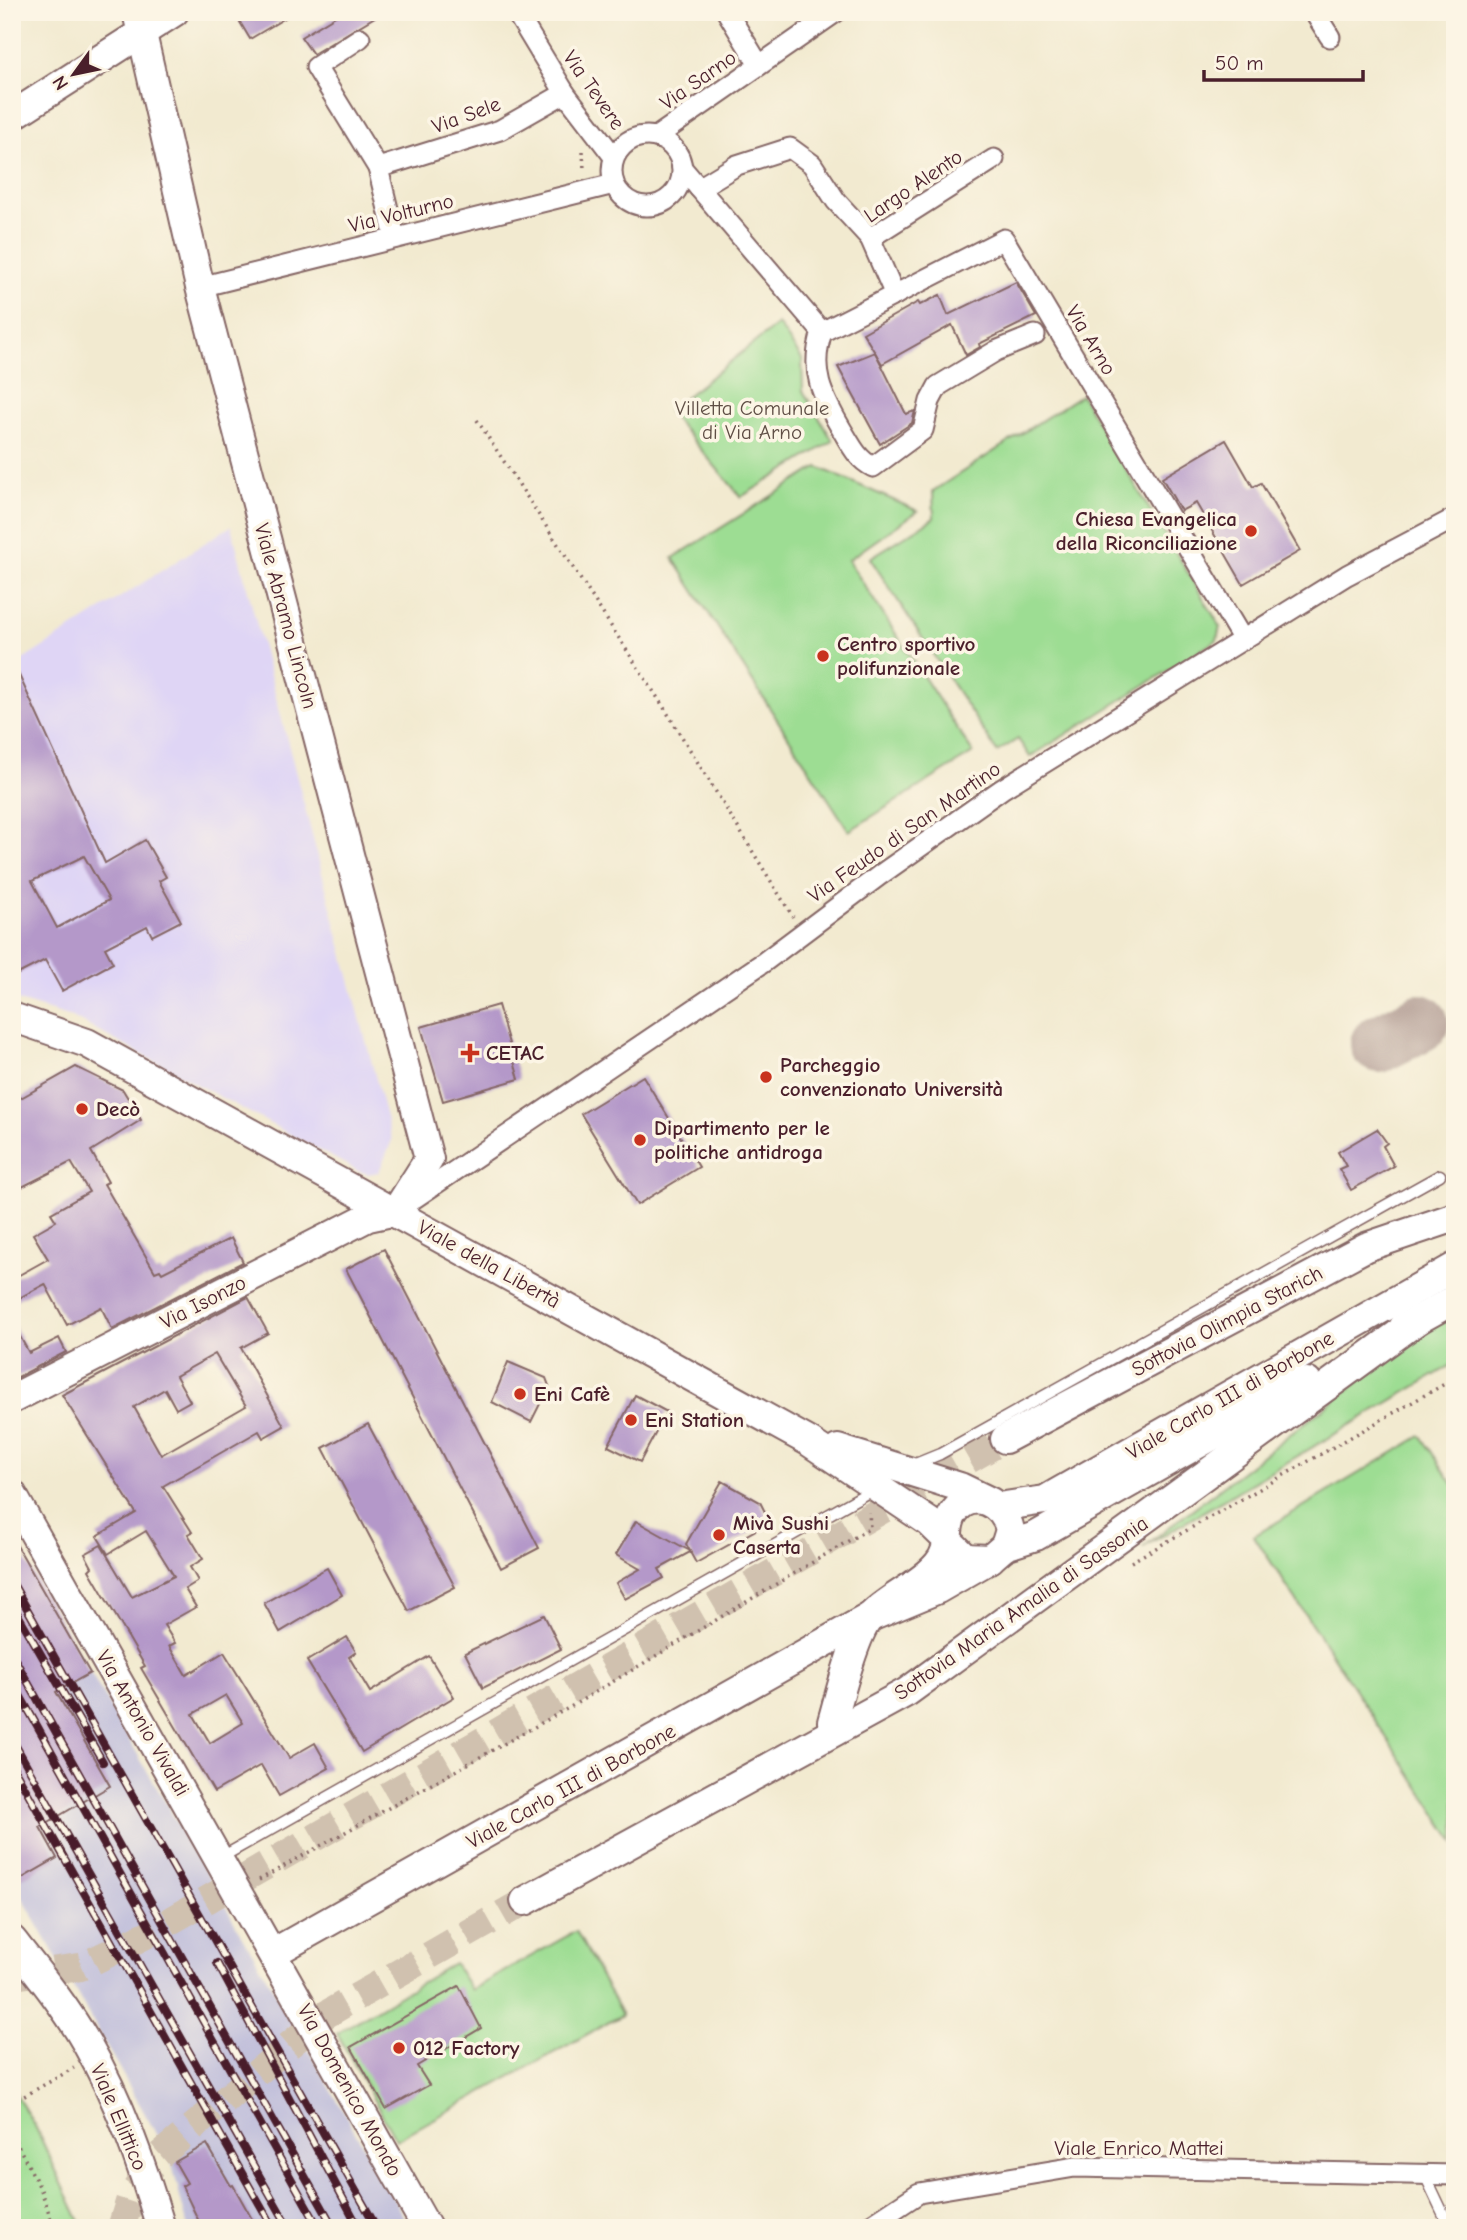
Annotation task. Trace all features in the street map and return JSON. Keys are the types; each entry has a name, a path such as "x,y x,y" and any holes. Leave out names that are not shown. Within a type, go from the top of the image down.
{"street":[{"path":"12,116 140,23 174,12"},
{"name":"Via Tevere","path":"516,12 565,93 614,157"},
{"path":"727,12 759,65"},
{"name":"Via Sarno","path":"656,137 836,12"},
{"path":"1314,12 1330,37"},
{"name":"Viale Abramo Lincoln","path":"140,23 200,287 429,1158 396,1211"},
{"path":"360,38 316,67 377,168 394,238"},
{"name":"Via Sele","path":"377,168 500,130 565,93"},
{"path":"682,168 677,190 660,204 638,205 620,194 614,184 612,166 614,157 627,142 636,138 656,137 674,149 682,168 822,332 816,351 820,394 861,461 873,467 923,430 930,401 938,386 996,351 1034,334"},
{"path":"699,188 737,165 790,148 812,164 836,201 870,238"},
{"name":"Largo Alento","path":"895,295 870,238 994,159"},
{"name":"Via Volturno","path":"200,287 614,184"},
{"name":"Via Arno","path":"822,332 1004,240 1242,640"},
{"name":"Via Feudo di San Martino","path":"396,1211 803,932 1002,789 1347,575 1455,518"},
{"name":"Viale della Libertà","path":"12,1017 87,1043 396,1211 433,1235 808,1441 873,1490 950,1540"},
{"name":"Via Isonzo","path":"12,1399 368,1217 396,1211"},
{"name":"Sottovia Olimpia Starich","path":"1005,1439 1367,1247 1455,1217"},
{"name":"Viale Carlo III di Borbone","path":"868,1618 936,1567 950,1540 950,1520 955,1511 972,1500 995,1505 1045,1500 1455,1266"},
{"name":"Viale Carlo III di Borbone","path":"273,1953 868,1618 938,1589 998,1553 1036,1536 1455,1298"},
{"name":"Sottovia Maria Amalia di Sassonia","path":"525,1901 907,1692 1419,1319"},
{"path":"808,1441 967,1489 995,1505 1010,1530 998,1553 966,1558 950,1540"},
{"name":"Via Antonio Vivaldi","path":"12,1493 273,1953"},
{"path":"836,1730 832,1722 842,1686 868,1618"},
{"name":"Viale Ellittico","path":"12,1940 66,2012 94,2057 128,2130 161,2228"},
{"name":"Via Domenico Mondo","path":"273,1953 427,2228"},
{"name":"Viale Enrico Mattei","path":"866,2228 919,2193 1075,2167 1455,2175"}],"lane":[{"path":"903,1469 940,1454 1440,1175"},
{"path":"220,1859 873,1490"},
{"path":"1425,2175 1450,2228"}],"path":[{"path":"577,178 586,167 581,142"},
{"path":"477,420 663,706 750,851 803,932"},
{"path":"1129,1563 1455,1378"},
{"path":"239,1892 572,1706 870,1528 873,1490"},
{"path":"12,2103 94,2057"},
{"path":"12,2134 41,2190 54,2228"}],"shaded area":[{"path":"231,526 392,1140 379,1172 368,1174 358,1171 72,1017 12,999 12,667"},
{"path":"12,1537 410,2228 188,2228 171,2160 12,1879"}],"green space":[{"name":"Villetta Comunale di Via Arno","path":"778,324 802,359 803,391 833,441 741,497 668,411"},
{"path":"1081,395 1220,626 1217,640 1030,757 1018,739 997,752 870,558 934,518 933,491"},
{"name":"Centro sportivo polifunzionale","path":"818,467 918,511 848,560 973,753 849,831 673,558"},
{"path":"1455,1313 1455,1363 1142,1548 1406,1345"},
{"path":"1421,1436 1455,1487 1455,1842 1254,1536"},
{"path":"576,1931 622,2015 396,2140 337,2033 454,1963 471,1990"},
{"path":"12,2088 36,2128 83,2228 12,2228"}],"building":[{"path":"234,12 295,12 250,39"},
{"path":"342,12 383,12 313,54 301,37"},
{"path":"1016,282 1036,316 979,344 980,347 966,355 952,325 882,364 863,333 918,302 920,305 940,295 948,315"},
{"path":"875,352 906,414 915,411 912,423 880,444 838,367"},
{"name":"Chiesa Evangelica della Riconciliazione","path":"1226,440 1253,487 1261,483 1300,551 1243,584 1196,503 1181,511 1162,478"},
{"path":"12,660 105,863 145,840 166,877 159,881 181,921 152,936 147,926 105,948 113,963 62,991 45,960 12,977","holes":["84,856 109,900 57,928 32,881"]},
{"name":"CETAC","path":"498,1005 519,1079 443,1101 421,1027"},
{"path":"76,1067 123,1090 141,1120 91,1151 108,1182 104,1184 155,1272 160,1270 162,1273 231,1238 243,1262 112,1329 101,1307 67,1325 45,1284 12,1302 12,1279 48,1259 33,1234 56,1221 51,1213 89,1192 71,1162 12,1192 12,1103"},
{"name":"Dipartimento per le politiche antidroga","path":"643,1076 699,1167 637,1205 581,1114"},
{"path":"1377,1129 1387,1143 1383,1146 1394,1166 1351,1190 1339,1169 1346,1166 1338,1152"},
{"path":"384,1249 539,1548 501,1568 346,1269"},
{"path":"248,1297 268,1333 241,1348 284,1426 263,1438 259,1431 163,1486 192,1532 188,1534 203,1559 190,1567 198,1581 185,1589 196,1607 164,1625 175,1643 169,1646 186,1675 224,1652 289,1758 315,1743 329,1768 279,1796 261,1765 214,1792 141,1668 145,1666 89,1570 92,1567 85,1554 101,1545 132,1597 174,1576 146,1531 108,1554 97,1536 136,1513 62,1395","holes":["215,1354 246,1406 161,1455 134,1407 165,1389 176,1409 190,1401 176,1376","226,1695 243,1723 210,1743 193,1714"]},
{"path":"12,1322 29,1353 59,1338 66,1352 12,1380"},
{"name":"Eni Cafè","path":"508,1362 546,1378 549,1386 531,1422 492,1402"},
{"path":"635,1395 667,1412 640,1462 608,1446"},
{"path":"368,1424 455,1587 409,1611 323,1448"},
{"name":"Mivà Sushi Caserta","path":"722,1481 760,1502 770,1522 696,1563 690,1552 659,1569 664,1578 625,1599 616,1583 640,1569 616,1555 636,1521 690,1551 686,1544"},
{"path":"12,1537 90,1673 56,1692 110,1786 40,1827 57,1858 12,1884"},
{"path":"327,1568 342,1595 280,1632 264,1603"},
{"path":"544,1615 561,1649 483,1688 465,1653"},
{"path":"347,1637 356,1652 349,1657 370,1692 429,1656 454,1697 362,1752 307,1661"},
{"name":"012 Factory","path":"459,1986 481,2028 417,2066 429,2085 386,2109 351,2047"},
{"path":"207,2144 257,2228 202,2228 182,2186 187,2183 175,2162"}],"taxiway":[{"path":"1379,1044 1420,1023"}],"tunnel":[{"path":"12,1976 81,1967 146,1935 1005,1439"},
{"path":"121,2228 131,2196 159,2156 325,2015 525,1901"}],"railway":[{"path":"12,1582 377,2228"},
{"path":"12,1604 103,1762"},
{"path":"12,1654 334,2228"},
{"path":"12,1681 319,2228"},
{"path":"12,1739 289,2228"},
{"path":"12,1765 273,2228"},
{"path":"217,1963 359,2228"}],"place":[{"name":"Chiesa Evangelica della Riconciliazione","path":"1251,531"},
{"name":"Centro sportivo polifunzionale","path":"823,656"},
{"name":"CETAC","path":"470,1053"},
{"name":"Parcheggio convenzionato Università","path":"766,1077"},
{"name":"Decò","path":"82,1109"},
{"name":"Dipartimento per le politiche antidroga","path":"640,1140"},
{"name":"Eni Cafè","path":"520,1394"},
{"name":"Eni Station","path":"631,1420"},
{"name":"Mivà Sushi Caserta","path":"719,1535"},
{"name":"012 Factory","path":"399,2048"}]}
